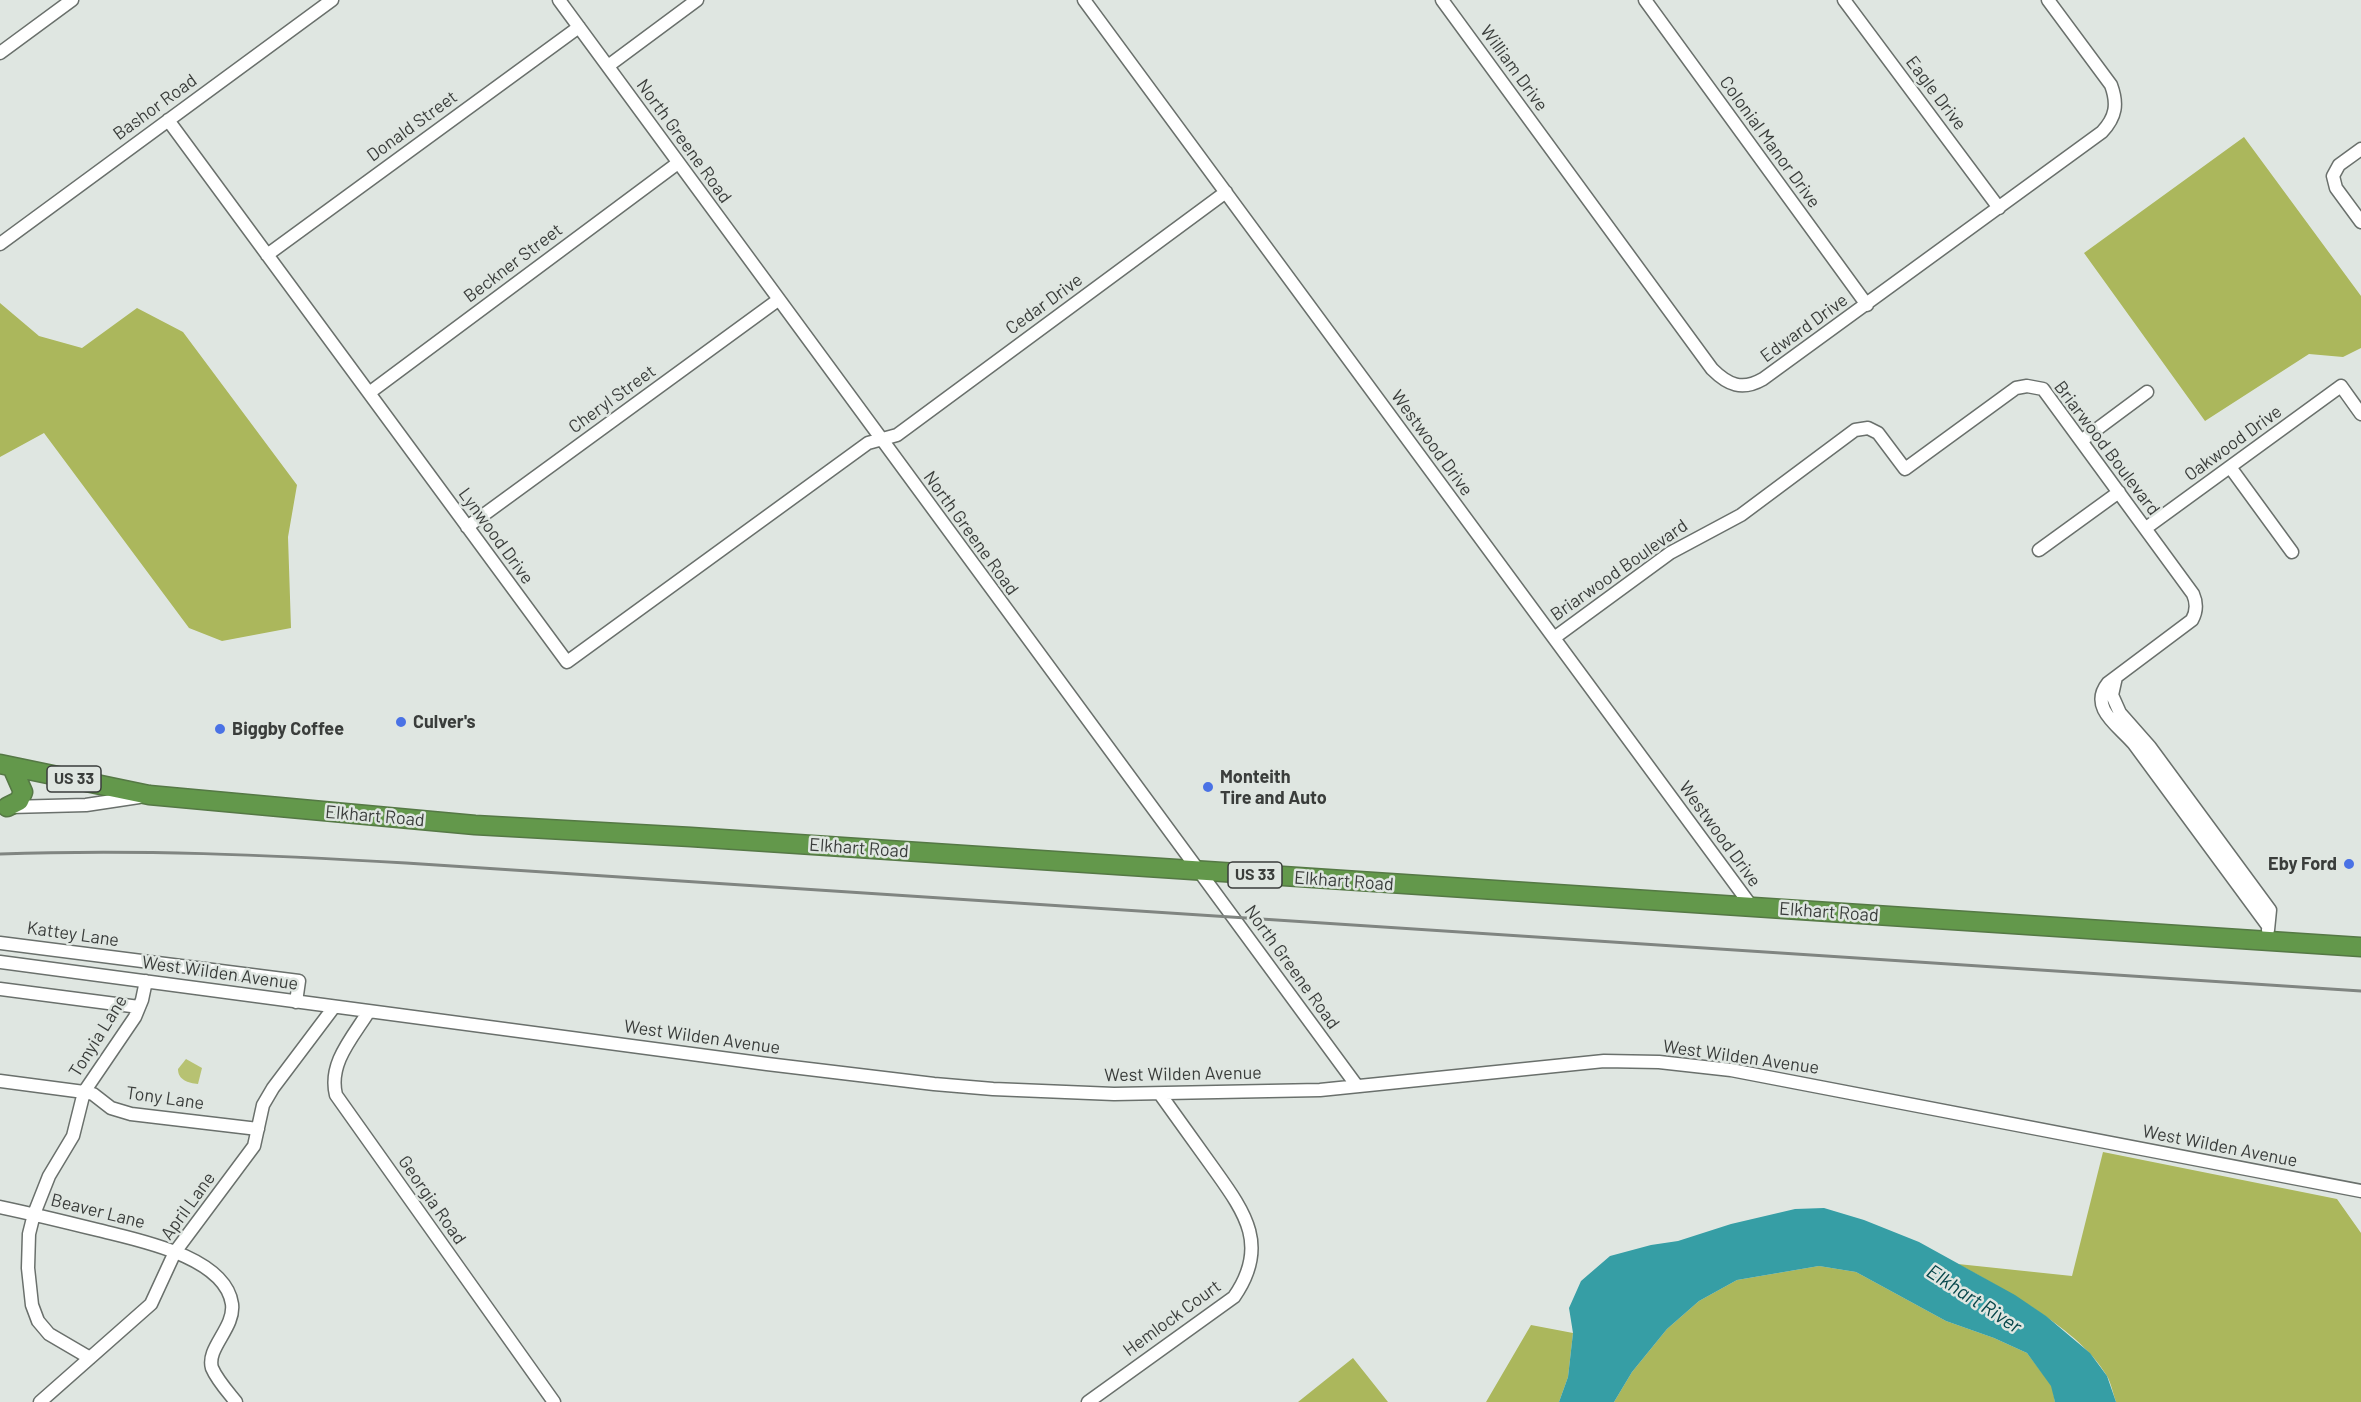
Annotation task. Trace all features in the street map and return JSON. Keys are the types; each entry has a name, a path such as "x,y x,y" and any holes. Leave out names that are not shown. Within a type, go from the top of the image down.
{"highway":[{"name":"US 33","path":"6,765 149,795"},
{"path":"4,808 19,801 23,792 6,765"},
{"name":"Elkhart Road","path":"149,795 475,825 1752,907 2267,933 2361,947"}],"street":[{"path":"0,53 72,0"},
{"name":"Bashor Road","path":"0,244 333,0"},
{"name":"North Greene Road","path":"559,0 1357,1086"},
{"path":"608,66 697,0"},
{"name":"Westwood Drive","path":"1084,0 1752,907"},
{"name":"William Drive","path":"1442,0 1557,157"},
{"name":"Colonial Manor Drive","path":"1645,0 1867,305"},
{"name":"Eagle Drive","path":"1844,0 1999,208"},
{"name":"Edward Drive","path":"1557,157 1712,369 1732,385 1746,386 1763,379 1867,305 2102,132 2111,122 2116,109 2115,96 2110,85 2048,0"},
{"name":"Donald Street","path":"267,255 579,27"},
{"name":"Lynwood Drive","path":"168,120 567,662 868,443 880,439"},
{"path":"2361,149 2339,165 2333,176 2336,188 2361,222"},
{"name":"Beckner Street","path":"369,393 678,163"},
{"name":"Cedar Drive","path":"880,439 897,435 1226,192"},
{"name":"Cheryl Street","path":"467,527 778,300"},
{"name":"Briarwood Boulevard","path":"1554,638 1670,553 1741,515 1856,430 1868,428 1878,433 1905,469 2016,388 2027,386 2043,389 2193,594 2196,602 2195,613 2184,627 2116,676 2112,687 2114,704 2150,747 2270,910 2267,933"},
{"name":"Oakwood Drive","path":"2146,528 2341,386 2361,414"},
{"path":"2081,441 2147,392"},
{"path":"2230,467 2292,552"},
{"path":"2039,550 2119,492"},
{"path":"4,808 86,805 149,795"},
{"name":"Kattey Lane","path":"0,942 299,981 296,1002"},
{"path":"94,975 96,956"},
{"name":"West Wilden Avenue","path":"0,962 934,1084 1090,1093 1160,1094 1310,1090 1548,1065 1604,1061 1659,1062 1731,1070 2361,1191"},
{"name":"Tonyia Lane","path":"90,1358 49,1334 35,1314 28,1254 29,1234 49,1176 73,1137 84,1092 129,1026 139,1007 146,981"},
{"path":"0,988 139,1007"},
{"name":"April Lane","path":"40,1402 151,1304 176,1252 248,1157 254,1146 263,1106 273,1088 334,1007"},
{"name":"Georgia Road","path":"369,1011 338,1060 333,1080 336,1095 554,1402"},
{"name":"Tony Lane","path":"0,1081 93,1094 111,1108 130,1114 258,1129"},
{"name":"Hemlock Court","path":"1088,1402 1234,1297 1244,1283 1251,1264 1252,1244 1246,1218 1160,1094"},
{"name":"Beaver Lane","path":"0,1207 160,1246 176,1252 207,1270 229,1293 232,1315 211,1361 216,1375 236,1402"}],"green space":[{"path":"2244,137 2361,296 2361,348 2343,357 2309,354 2205,421 2084,253"},
{"path":"0,303 39,336 82,348 137,308 183,332 297,485 288,537 291,628 222,641 189,628 44,433 0,457"},
{"path":"186,1059 202,1068 198,1084 187,1082 178,1073 178,1069"},
{"path":"2103,1152 2337,1199 2361,1233 2361,1402 2116,1402 2107,1376 2095,1359 2079,1343 2040,1312 1958,1264 2072,1276"},
{"path":"1819,1266 1856,1272 1946,1321 1994,1338 2027,1353 2052,1386 2055,1402 1614,1402 1632,1372 1667,1329 1699,1301 1737,1280"},
{"path":"1531,1325 1573,1333 1568,1377 1559,1402 1486,1402"},
{"path":"1353,1358 1388,1402 1298,1402"}],"water":[{"name":"Elkhart River","path":"1824,1208 1864,1220 1919,1242 2015,1295 2046,1316 2090,1353 2107,1376 2116,1402 2055,1402 2051,1386 2027,1353 1994,1338 1946,1321 1856,1272 1819,1266 1737,1280 1699,1301 1667,1329 1632,1372 1614,1402 1559,1402 1568,1377 1573,1333 1569,1308 1581,1281 1610,1256 1651,1245 1678,1241 1731,1224 1795,1209"}],"railway":[{"path":"0,854 102,852 203,854 406,863 2361,991"}],"place":[{"name":"Culver's","path":"401,722"},
{"name":"Biggby Coffee","path":"220,729"},
{"name":"Monteith Tire and Auto","path":"1208,787"},
{"name":"Eby Ford","path":"2349,864"}]}
